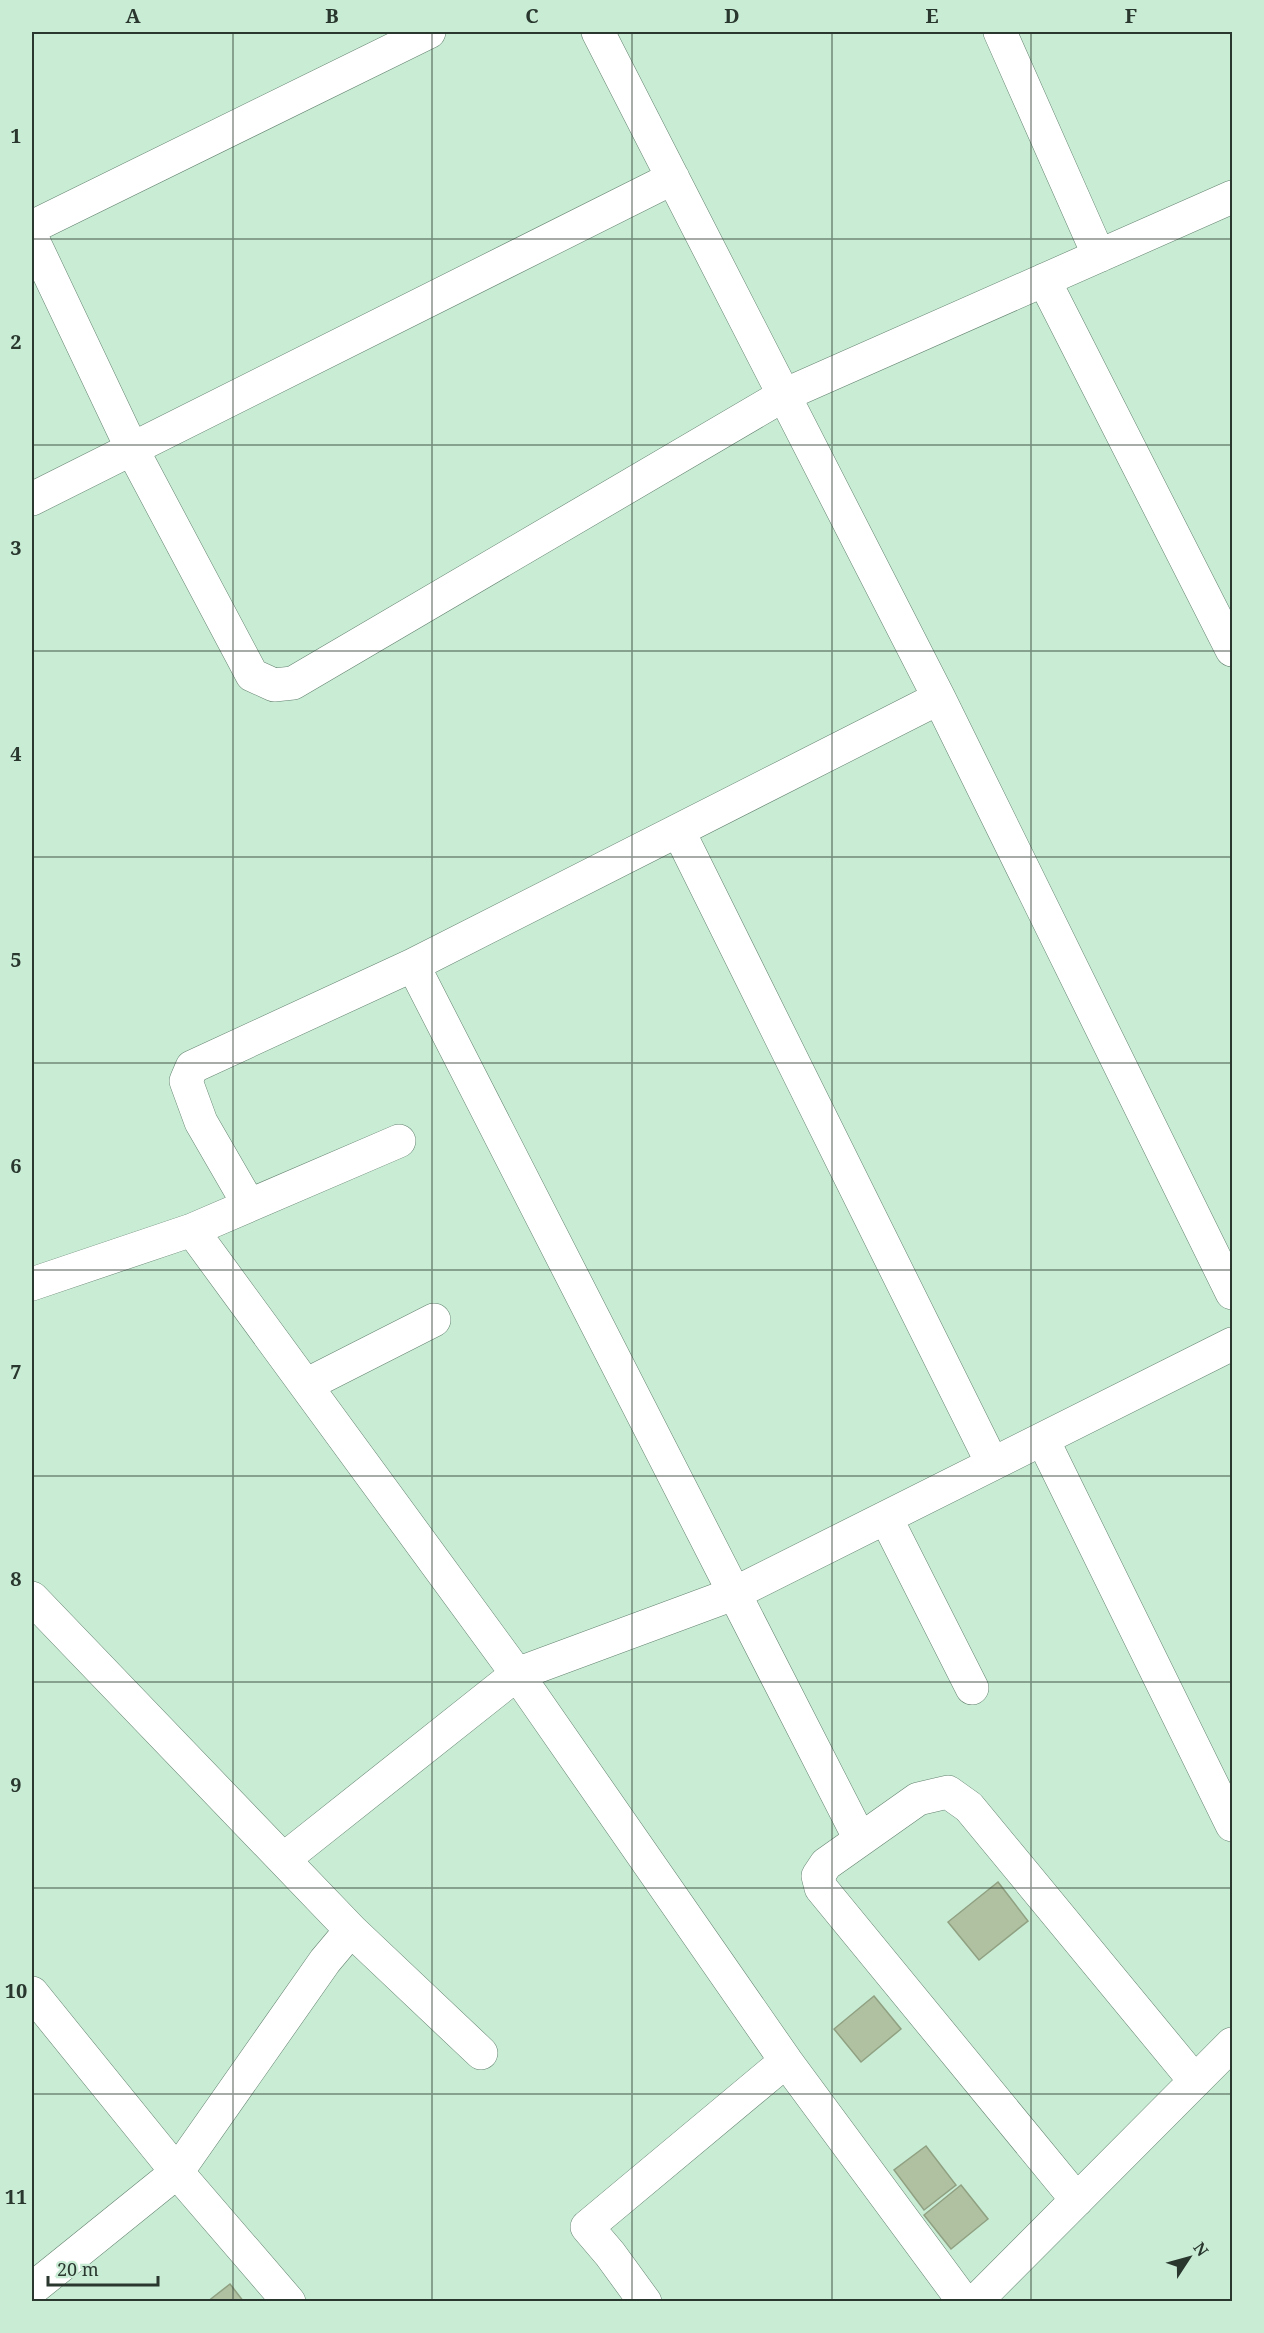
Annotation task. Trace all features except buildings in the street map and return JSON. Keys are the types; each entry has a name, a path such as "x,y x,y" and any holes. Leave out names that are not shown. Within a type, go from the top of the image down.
{"street":[{"path":"32,227 429,32"},
{"path":"598,32 939,698 1233,1293"},
{"path":"1000,32 1100,256"},
{"path":"32,499 673,178"},
{"path":"32,238 132,449 252,675 274,685 292,683 784,395 1233,197"},
{"path":"1044,280 1233,650"},
{"path":"249,1205 201,1122 186,1082 192,1067 413,965 679,832 939,698"},
{"path":"679,832 992,1463"},
{"path":"413,965 860,1839"},
{"path":"32,1284 192,1230 399,1142"},
{"path":"192,1230 517,1674 786,2061 964,2301"},
{"path":"306,1385 434,1320"},
{"path":"284,1859 517,1674 733,1594 1233,1344"},
{"path":"1042,1440 1233,1825"},
{"path":"886,1518 972,1688"},
{"path":"32,1598 351,1930 481,2053"},
{"path":"1077,2200 821,1888 818,1876 826,1864 918,1799 948,1792 969,1807 1195,2081"},
{"path":"32,2289 177,2172 325,1961 351,1930"},
{"path":"32,1993 177,2172 290,2301"},
{"path":"975,2301 1233,2044"},
{"path":"645,2301 587,2227 786,2061"}]}
